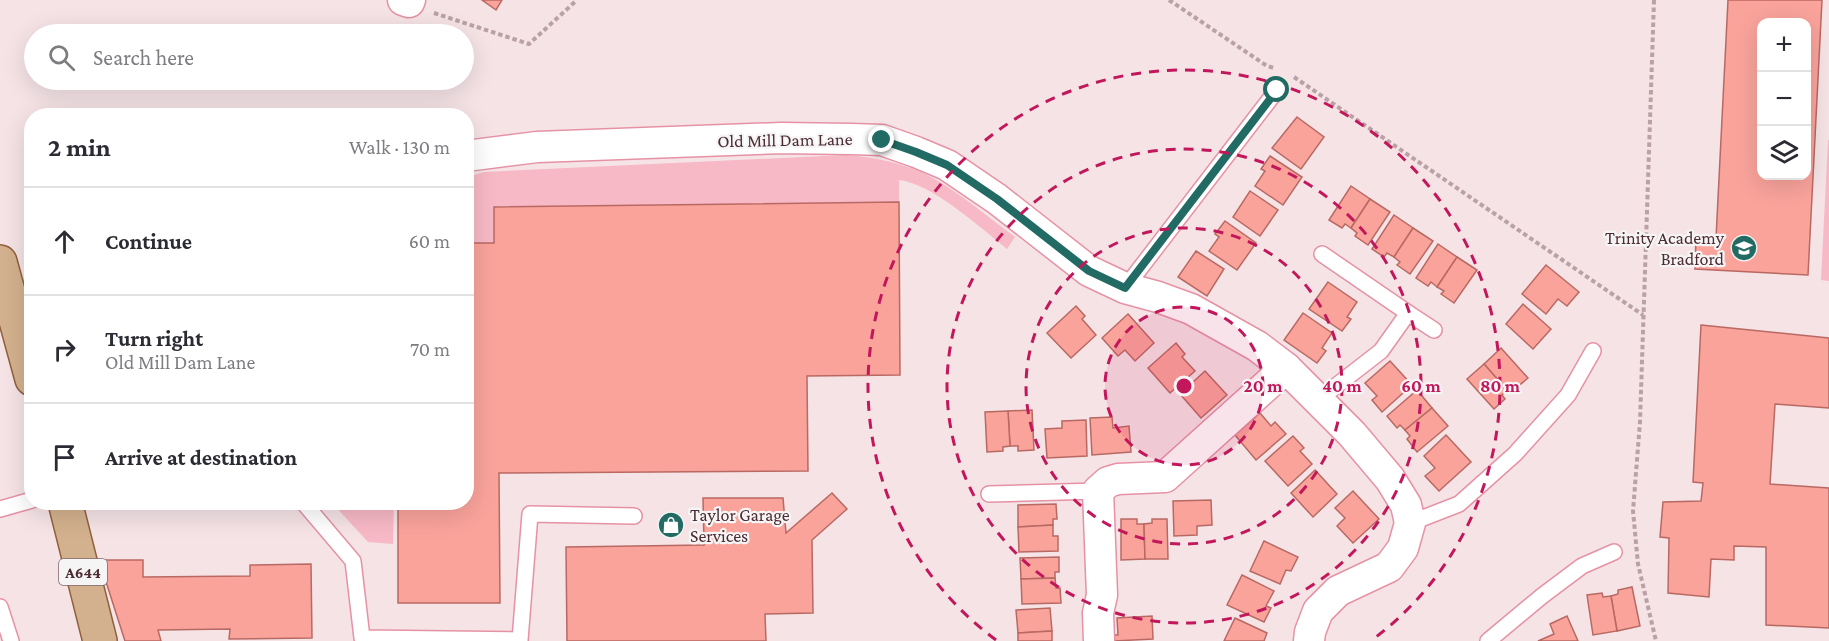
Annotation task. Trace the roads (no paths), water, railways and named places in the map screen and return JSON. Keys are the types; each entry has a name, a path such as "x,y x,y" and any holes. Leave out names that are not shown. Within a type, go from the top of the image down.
{"main road":[{"path":"0,262 24,350"},
{"name":"A644","path":"67,510 100,641"}],"street":[{"name":"Old Mill Dam Lane","path":"474,155 537,147 781,138 882,140 916,152 947,165 997,199 1089,271 1125,288 1191,309 1257,346 1286,368 1352,434 1390,479 1406,505 1410,523"},
{"path":"1099,641 1098,613 1102,596 1098,491 1108,482 1118,479 1166,477 1286,368"},
{"path":"1309,641 1318,611 1338,591 1389,567 1403,548 1410,523"}],"lane":[{"path":"1125,288 1277,90"},
{"path":"1322,254 1434,330"},
{"path":"1318,400 1381,351 1408,313"},
{"path":"1410,523 1459,504 1515,454 1568,395 1593,351"},
{"path":"989,494 1098,491"},
{"path":"0,509 24,502"},
{"path":"310,510 353,561 359,639 528,641"},
{"path":"520,640 530,514 634,516"},
{"path":"1488,641 1582,566 1614,552"},
{"path":"0,607 11,641"}],"place":[{"name":"Trinity Academy Bradford","path":"1744,248"},
{"name":"Taylor Garage Services","path":"671,525"}]}
